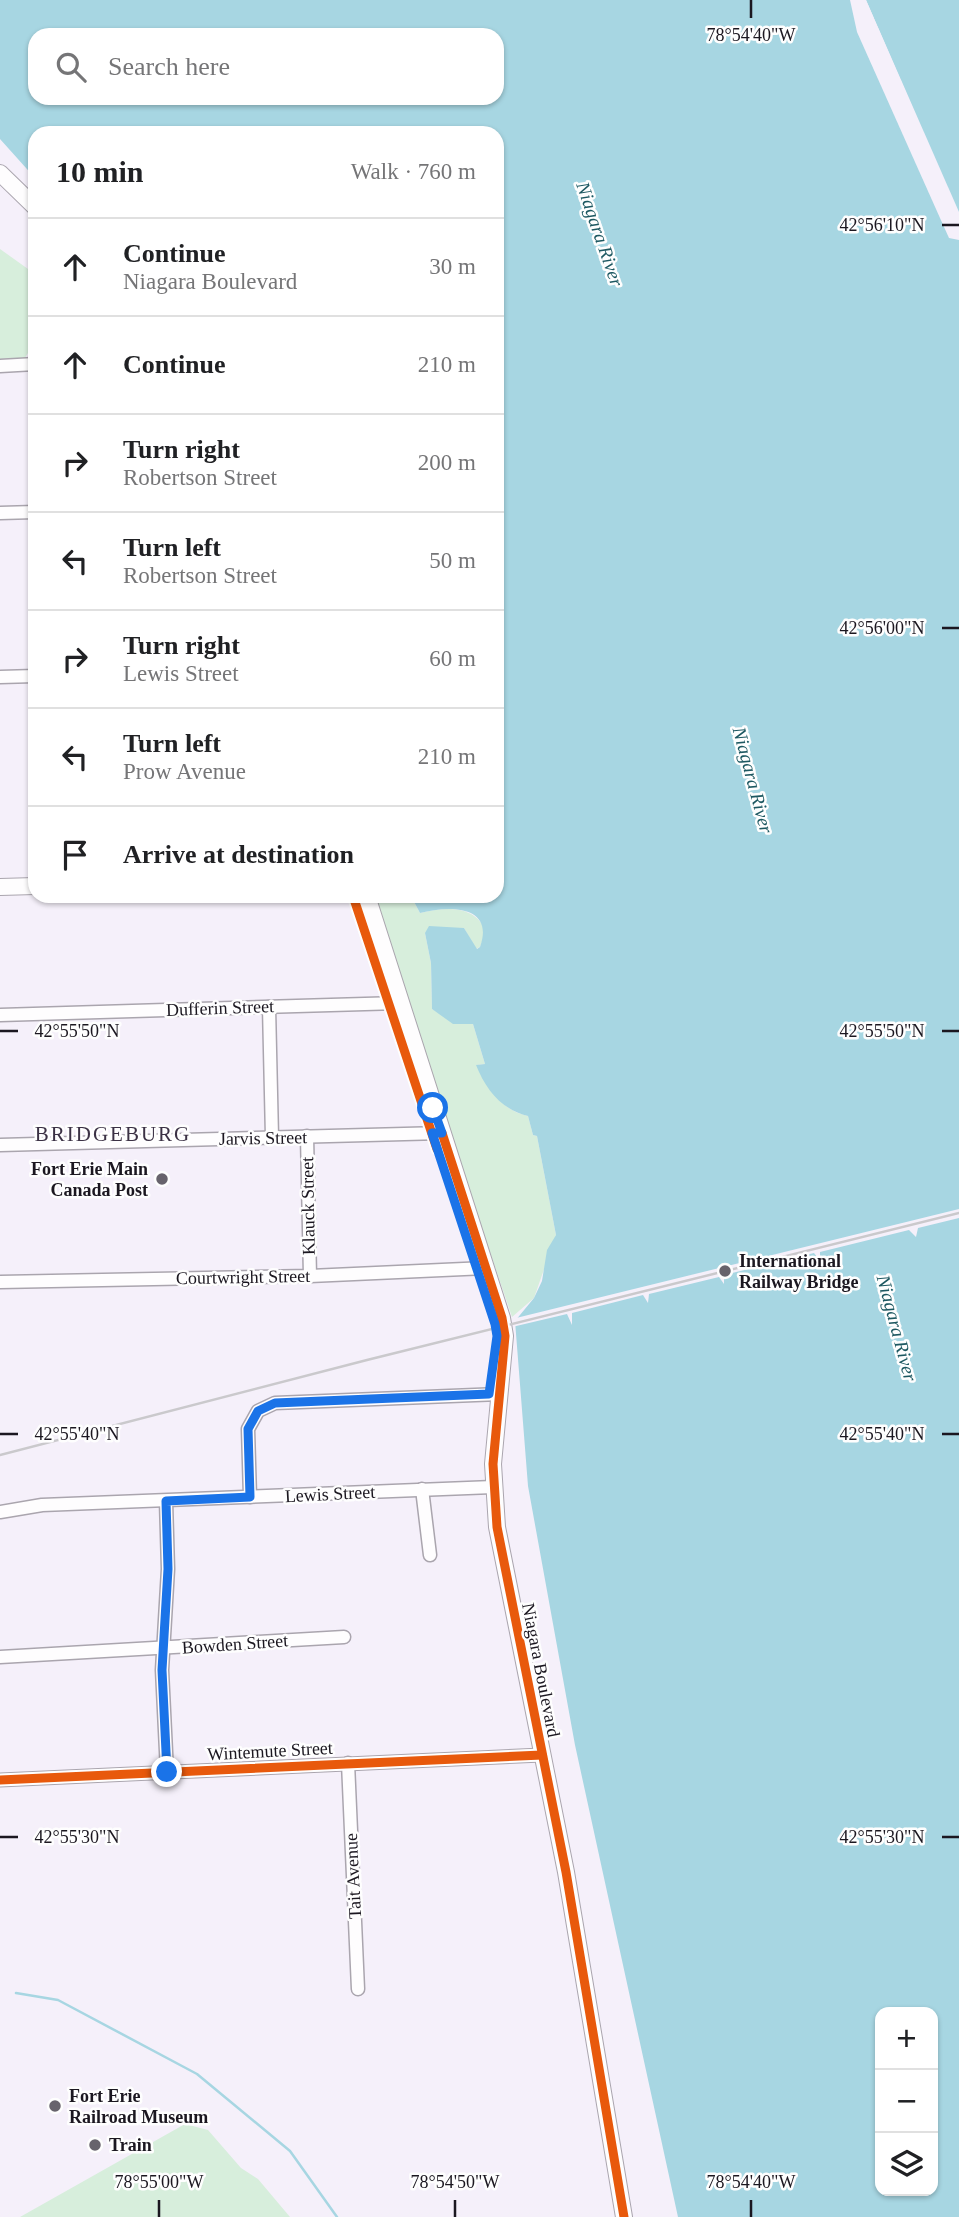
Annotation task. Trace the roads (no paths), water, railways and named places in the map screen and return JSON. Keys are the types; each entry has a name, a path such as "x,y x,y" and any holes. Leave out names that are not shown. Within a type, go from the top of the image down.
{"main road":[{"path":"0,173 28,200"},
{"path":"0,887 28,886"},
{"name":"Niagara Boulevard","path":"369,903 486,1268 505,1336 493,1487 497,1527 579,1940 624,2217"}],"street":[{"path":"0,366 28,364"},
{"path":"0,513 28,512"},
{"path":"0,677 28,676"},
{"name":"Dufferin Street","path":"0,1015 399,1003"},
{"path":"270,1007 271,1137"},
{"name":"Jarvis Street","path":"0,1145 442,1133"},
{"name":"Klauck Street","path":"307,1136 310,1276"},
{"name":"Courtwright Street","path":"0,1282 310,1276 486,1268"},
{"path":"250,1497 248,1429 258,1411 275,1403 500,1394"},
{"name":"Lewis Street","path":"0,1512 42,1505 493,1487"},
{"path":"422,1489 430,1555"},
{"path":"166,1501 168,1577 162,1649 167,1772"},
{"name":"Bowden Street","path":"0,1657 344,1637"},
{"name":"Wintemute Street","path":"0,1780 542,1755"},
{"name":"Tait Avenue","path":"348,1763 358,1989"}],"water":[{"name":"Niagara River","path":"0,0 853,0 959,233 959,2217 678,2217 575,1745 528,1486 515,1321 534,1298 542,1281 547,1250 556,1235 537,1136 533,1135 528,1116 503,1104 485,1083 476,1065 485,1064 473,1024 453,1024 432,1009 431,963 425,933 429,926 464,928 477,949 480,947 483,933 481,923 475,916 456,909 420,913 415,903 504,903 504,126 28,126 28,170 0,139"},
{"path":"866,0 959,0 959,212"}],"waterway":[{"path":"16,1993 58,2000 197,2074 290,2151 337,2217"}],"railway":[{"path":"0,1455 367,1360 959,1213"}],"place":[{"name":"Fort Erie Main Canada Post","path":"162,1179"},
{"name":"International Railway Bridge","path":"725,1271"},
{"name":"Fort Erie Railroad Museum","path":"55,2106"},
{"name":"Train","path":"95,2145"}],"district":[{"name":"BRIDGEBURG","path":"113,1134"}]}
